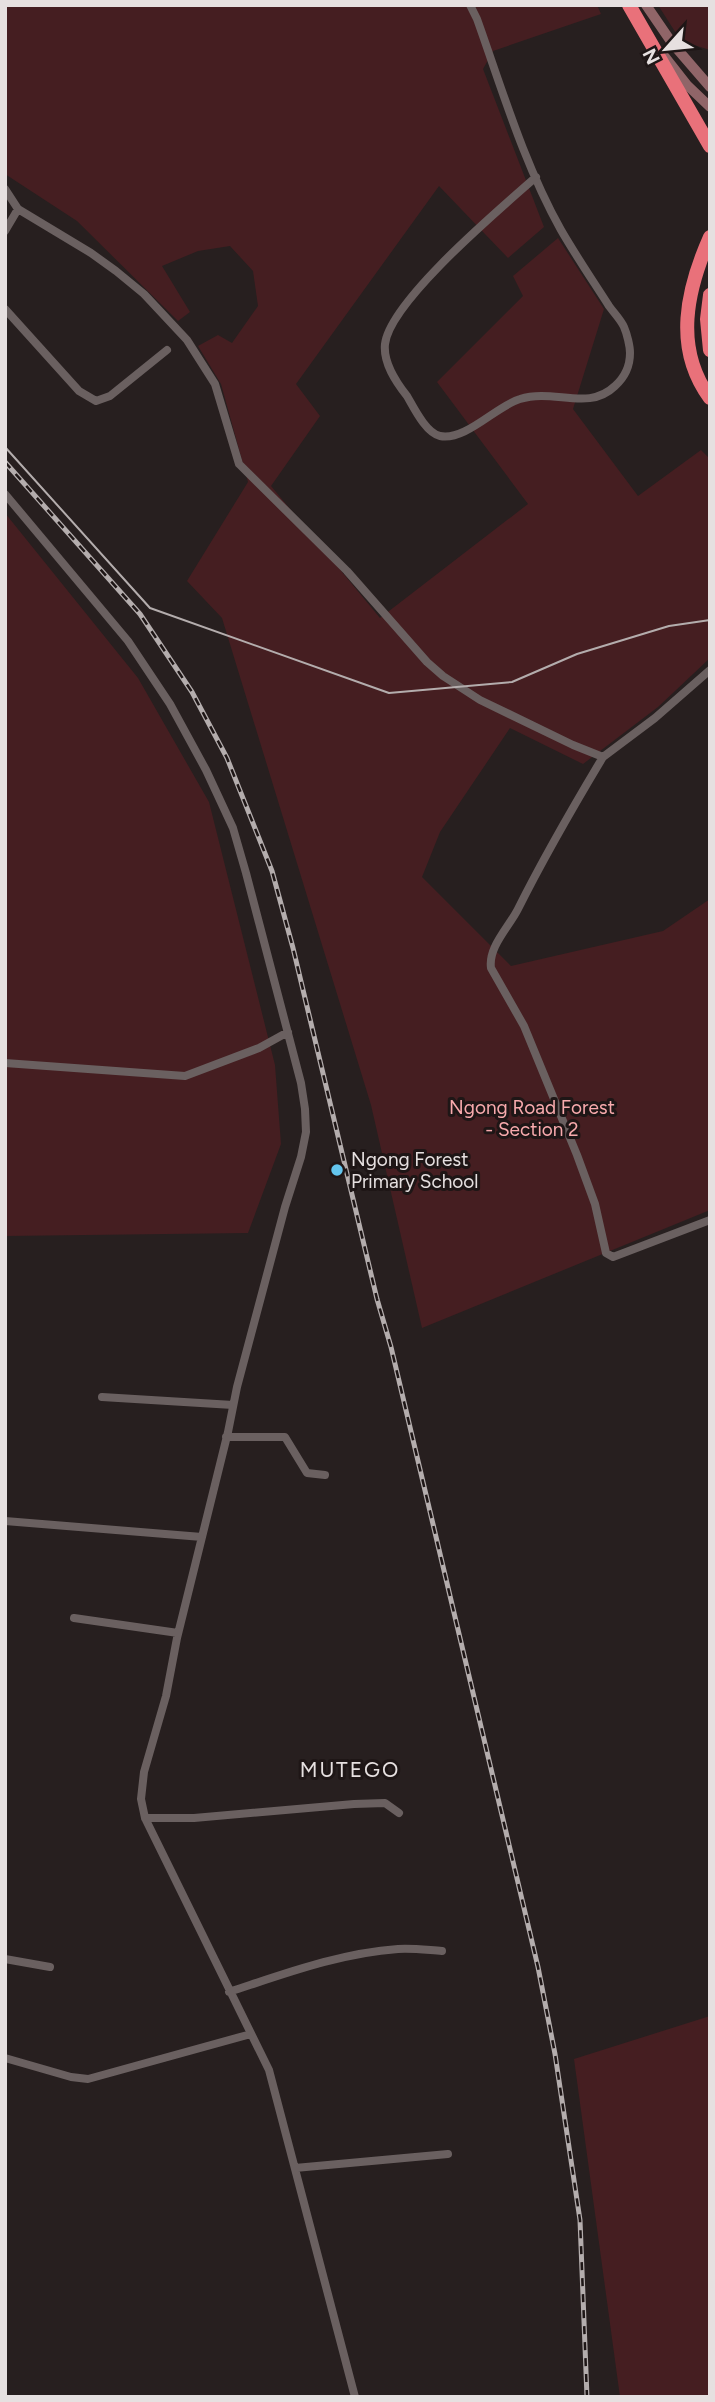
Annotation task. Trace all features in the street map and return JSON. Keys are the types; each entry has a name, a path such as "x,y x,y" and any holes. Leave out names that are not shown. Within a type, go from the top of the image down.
{"highway":[{"path":"629,5 710,146"},
{"path":"710,237 693,279 686,312 686,330 689,352 698,377 710,398"},
{"path":"710,295 706,318 710,350"}],"main road":[{"path":"629,5 687,85 710,107"},
{"path":"646,5 672,43 710,87"}],"street":[{"path":"470,5 536,177 561,229 624,327 630,352 625,376 605,396 587,399 552,395 527,396 509,402 470,429 456,434 436,435 428,428 397,382 388,363 385,344 390,327 405,303 438,269 536,177"},
{"path":"5,189 18,209 91,253 144,294 187,340 215,384 239,464 347,571 426,662 480,700 603,757"},
{"path":"5,231 18,209"},
{"path":"5,309 79,391 96,401 110,396 167,350"},
{"path":"5,494 128,641 170,704 206,770 233,828 301,1083 306,1132 301,1157 285,1207 233,1405 178,1633 166,1696 144,1772 141,1799 145,1818 269,2070 355,2397"},
{"path":"710,670 655,718 603,757 558,831 490,961 491,968 524,1026 577,1155 595,1204 606,1253 613,1257 710,1220"},
{"path":"5,1063 185,1076 259,1048 288,1032"},
{"path":"102,1397 233,1405"},
{"path":"226,1437 285,1437 307,1472 325,1475"},
{"path":"5,1521 202,1537"},
{"path":"74,1618 178,1633"},
{"path":"145,1818 194,1818 374,1803 385,1803 399,1814"},
{"path":"229,1992 284,1973 381,1951 442,1951"},
{"path":"5,1959 50,1967"},
{"path":"5,2058 71,2077 88,2078 251,2034"},
{"path":"295,2168 448,2154"}],"green space":[{"name":"Ngong Road Forest - Section 2","path":"5,5 597,5 601,14 493,51 483,69 544,227 508,258 439,186 296,384 320,416 271,486 380,618 528,504 437,382 523,296 513,276 558,238 604,309 573,409 638,496 701,450 710,459 710,658 658,707 583,764 510,728 440,832 422,877 511,966 663,931 710,899 710,1210 422,1328 371,1105 222,618 187,581 248,482 221,384 198,346 218,335 232,343 258,306 253,271 230,246 198,251 162,266 190,312 178,321 77,221 5,174"},
{"path":"658,5 710,5 710,50 681,41"},
{"path":"5,513 138,678 209,802 275,1065 281,1144 248,1233 5,1236"},
{"path":"710,2016 710,2397 620,2397 574,2059"}],"tram line":[{"path":"5,447 150,608 389,693 512,682 577,654 669,626 710,620"}],"railway":[{"path":"5,462 140,614 192,692 227,758 272,871 391,1347 538,1967 555,2054 580,2220 587,2397"}],"place":[{"name":"Ngong Forest Primary School","path":"337,1170"}],"district":[{"name":"MUTEGO","path":"350,1770"}]}
